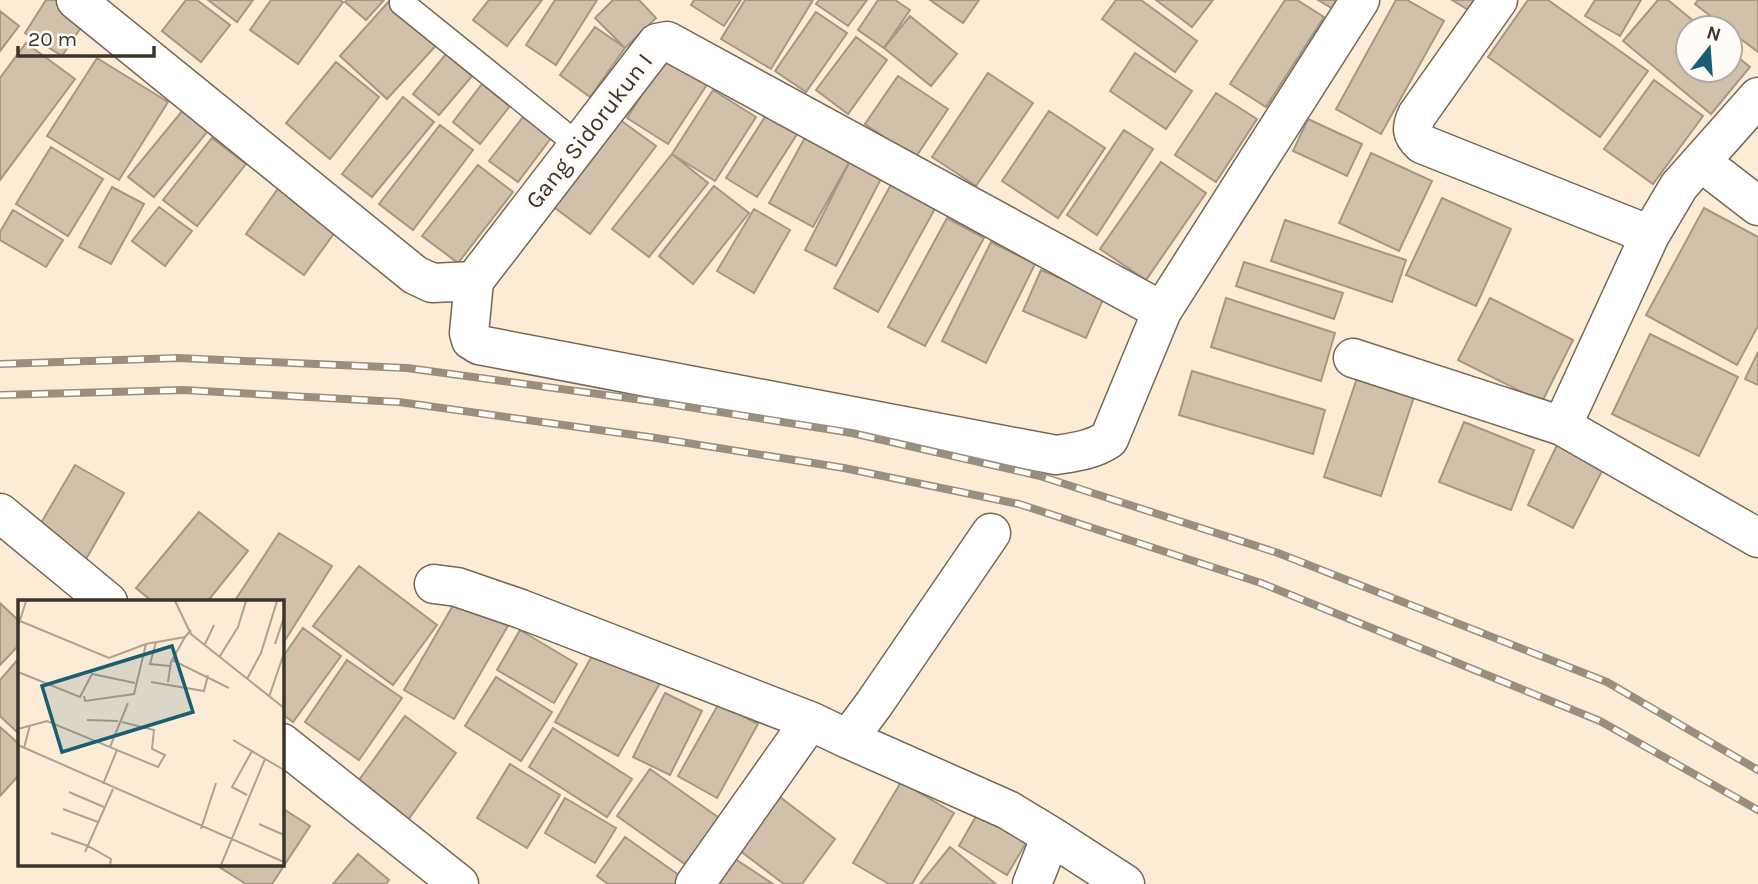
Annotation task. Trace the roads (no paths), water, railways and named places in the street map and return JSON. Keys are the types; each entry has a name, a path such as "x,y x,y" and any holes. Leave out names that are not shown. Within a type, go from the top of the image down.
{"street":[{"path":"76,0 415,275 432,283 474,281 470,333 471,340 479,345 1056,455 1099,446 1109,439 1162,311 1360,0"},
{"path":"1498,0 1417,115 1412,125 1414,137 1422,144 1650,235"},
{"name":"Gang Sidorukun I","path":"474,281 657,43 667,41 1162,311"},
{"path":"1562,426 1650,235 1679,186 1758,97"},
{"path":"1700,162 1758,206"},
{"path":"1353,358 1562,426 1758,538"},
{"path":"0,513 106,600"},
{"path":"848,738 991,533"},
{"path":"434,584 457,587 521,609 810,721 1007,810 1125,884"},
{"path":"695,884 810,721"},
{"path":"284,745 459,884"},
{"path":"1032,884 1051,836"}],"lane":[{"path":"402,3 578,145"}],"railway":[{"path":"0,364 178,358 407,368 657,402 852,433 1040,476 1278,553 1607,682 1758,770"},
{"path":"0,395 183,390 399,402 844,468 1019,504 1261,583 1600,721 1758,810"}]}
